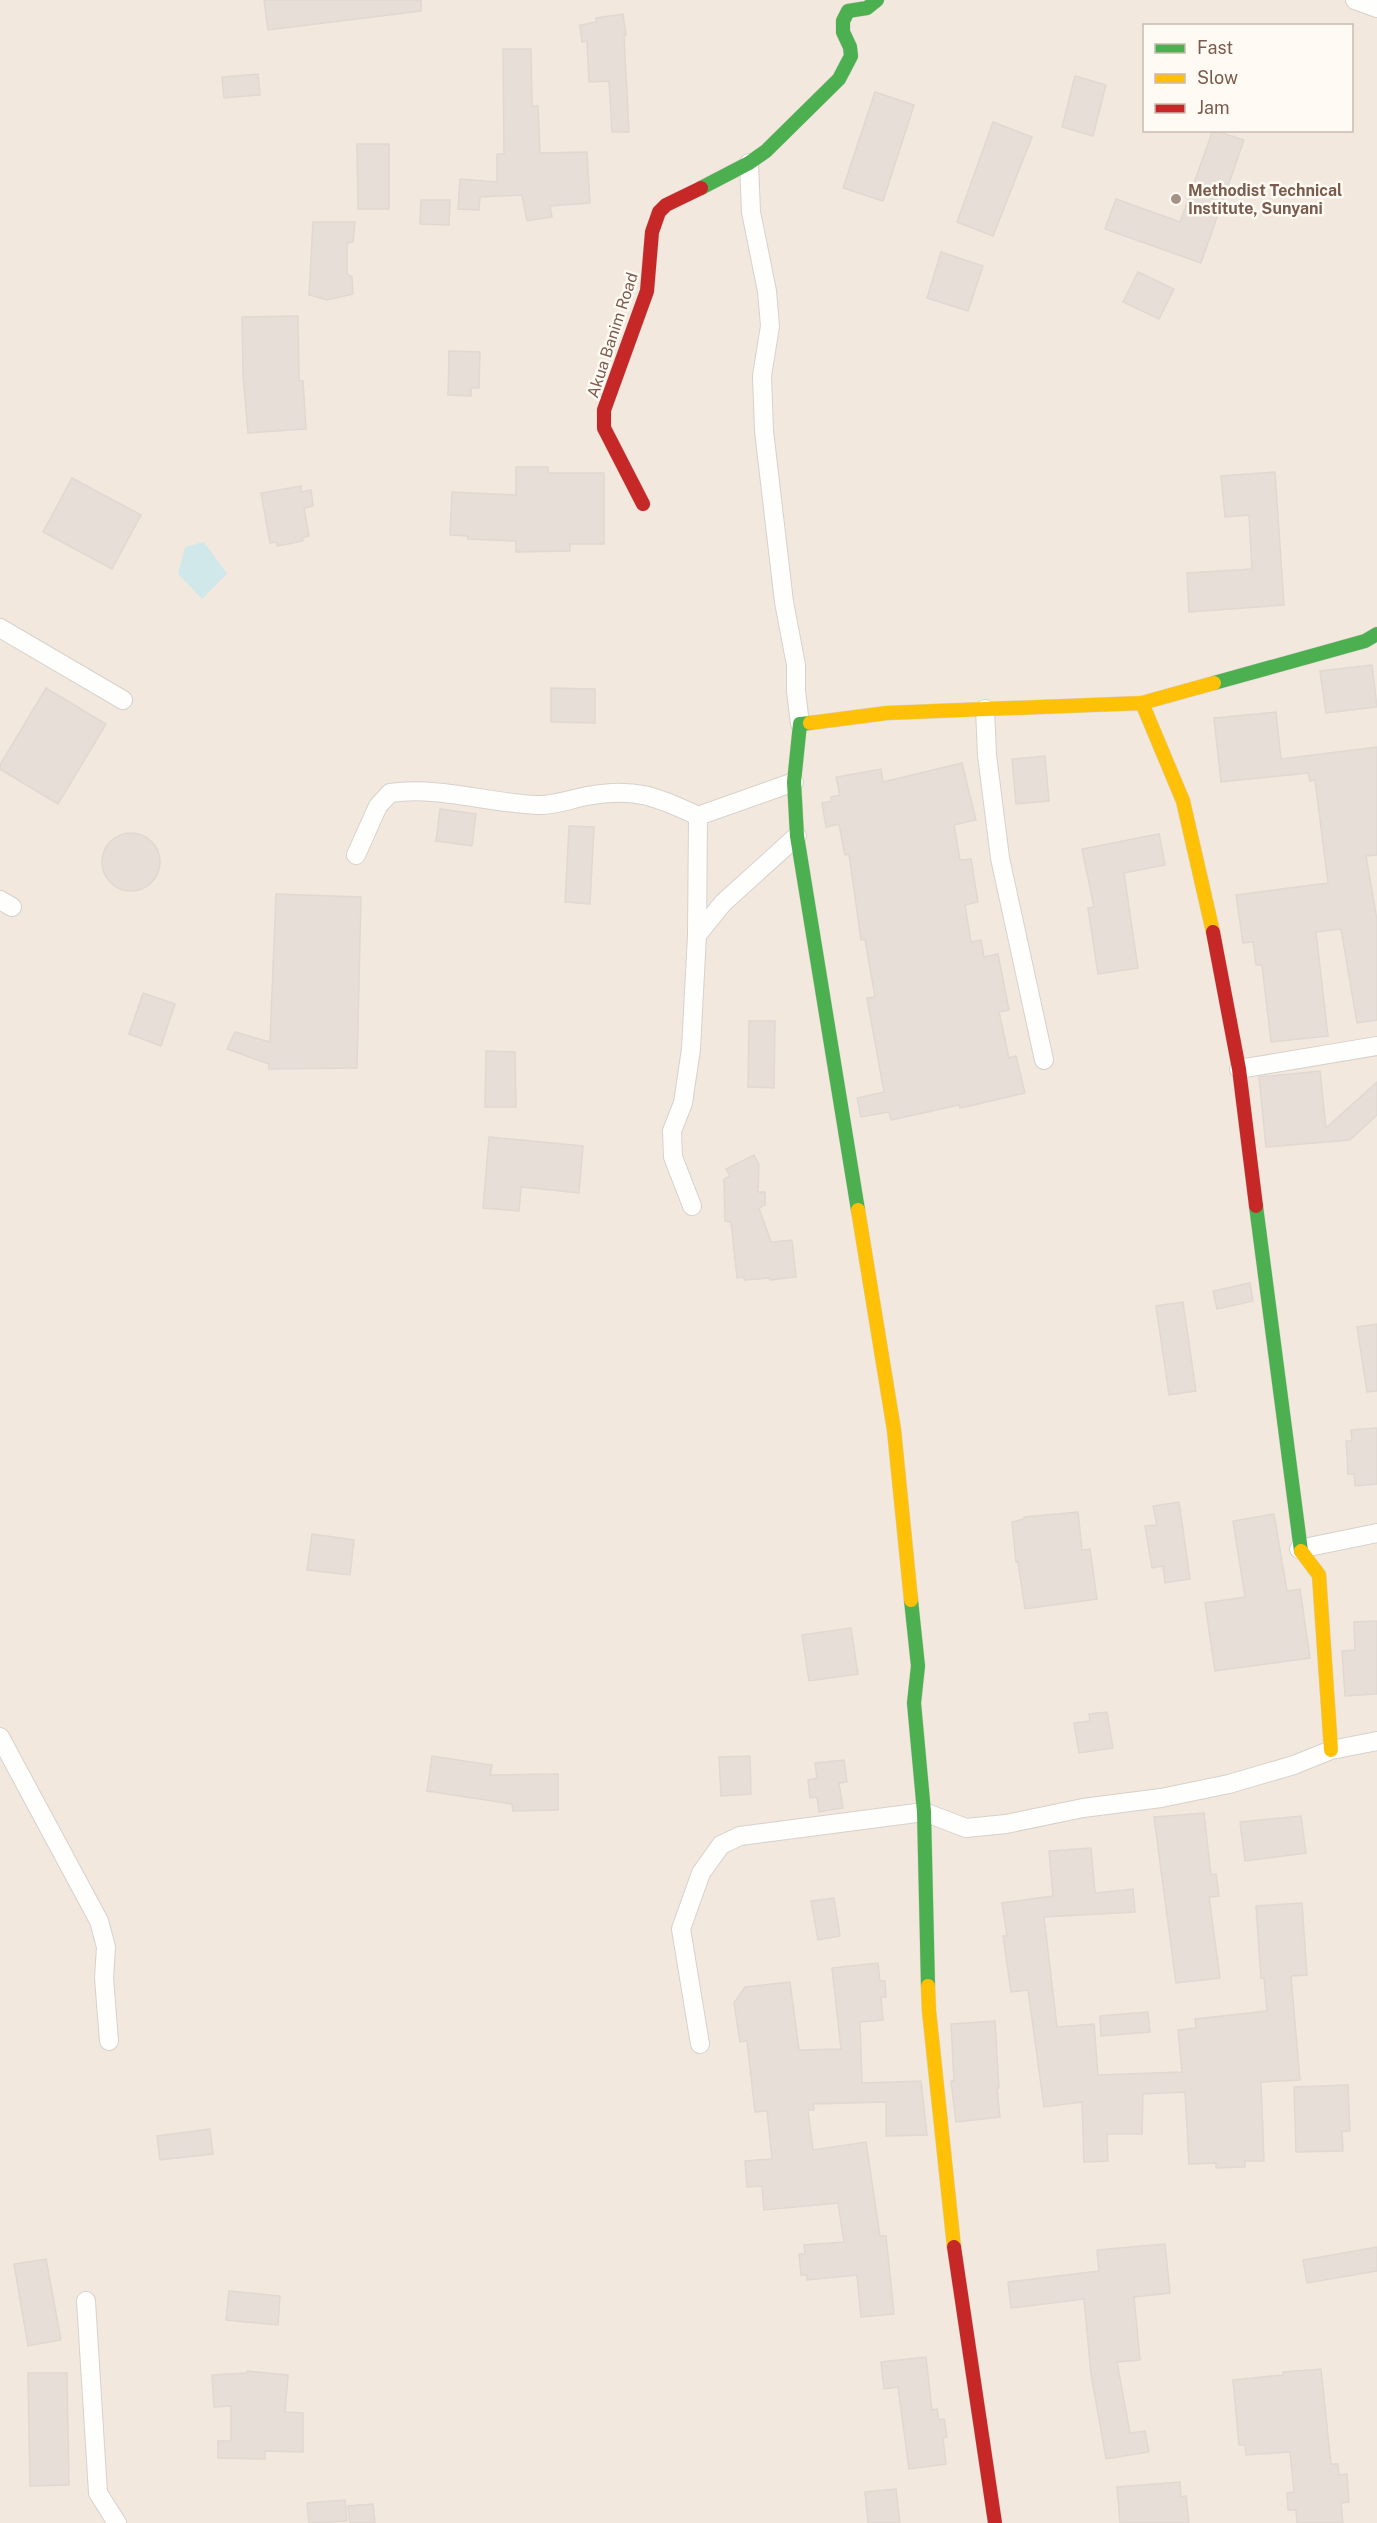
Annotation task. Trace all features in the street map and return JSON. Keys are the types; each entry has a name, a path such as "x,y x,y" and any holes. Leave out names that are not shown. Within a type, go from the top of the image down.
{"street":[{"name":"Akua Banim Road","path":"643,504 604,429 604,410 647,291 652,232 659,212 666,205 749,163 795,124 839,79 851,56 850,47 843,32 843,21 848,11 867,8 876,0"},
{"path":"1355,0 1377,8"},
{"path":"749,163 751,212 767,291 770,326 762,376 764,431 784,602 796,665 800,724 794,782 797,836 894,1430 918,1666 914,1703 924,1812 929,2011 957,2278 995,2523"},
{"path":"0,628 123,700"},
{"path":"800,724 887,713 1142,703 1365,641 1377,634"},
{"path":"1142,703 1183,801 1208,904 1239,1069 1299,1549 1319,1575 1331,1750"},
{"path":"985,709 987,756 1000,858 1044,1060"},
{"path":"356,855 378,806 390,793 406,791 448,794 493,802 540,805 608,792 642,793 670,802 698,816 794,782"},
{"path":"692,1206 673,1156 672,1131 683,1103 691,1049 697,935 698,816"},
{"path":"697,935 723,903 797,836"},
{"path":"1239,1069 1377,1047"},
{"path":"1299,1549 1377,1533"},
{"path":"0,1737 99,1921 106,1947 104,1978 109,2041"},
{"path":"700,2044 681,1929 701,1873 722,1845 740,1836 924,1812 966,1828 1006,1824 1083,1808 1161,1798 1229,1784 1294,1766 1331,1750 1377,1741"},
{"path":"86,2301 98,2493 117,2523"}],"shaded area":[{"path":"0,0 1377,0 1377,2523 0,2523"}],"water":[{"path":"204,542 227,574 202,599 178,574 185,547"}],"building":[{"path":"264,0 421,0 421,11 268,30"},
{"path":"623,14 626,35 624,36 629,132 612,132 609,81 589,82 587,41 582,42 580,25 596,22 596,18"},
{"path":"503,49 531,49 532,106 538,106 540,153 587,152 590,203 550,206 552,217 527,221 522,195 480,197 479,210 458,209 460,179 497,182 497,154 504,154"},
{"path":"258,74 260,95 224,98 222,77"},
{"path":"1075,76 1106,85 1093,136 1062,127"},
{"path":"875,92 914,105 883,201 843,188"},
{"path":"993,122 1032,137 993,236 957,222"},
{"path":"1212,132 1244,140 1201,263 1105,229 1116,199 1180,222"},
{"path":"357,144 389,144 389,209 358,209"},
{"path":"421,200 450,200 449,225 420,224"},
{"path":"313,222 355,222 353,242 347,243 347,274 352,277 353,294 327,300 309,295"},
{"path":"941,252 983,266 968,311 927,298"},
{"path":"1138,272 1174,289 1159,319 1123,302"},
{"path":"298,316 299,381 303,381 306,429 248,433 243,374 242,317"},
{"path":"449,351 480,352 479,388 471,388 471,396 448,395"},
{"path":"516,467 548,467 548,473 604,473 604,544 570,544 570,551 516,552 516,541 468,539 468,536 450,535 452,492 516,495"},
{"path":"1275,472 1284,605 1189,612 1187,573 1252,569 1249,515 1225,517 1221,476"},
{"path":"72,478 141,515 112,569 43,532"},
{"path":"301,486 301,492 311,490 313,506 304,508 309,536 302,538 303,541 277,546 277,542 270,543 261,493"},
{"path":"1372,665 1377,707 1326,713 1320,671"},
{"path":"46,688 106,724 58,804 0,769 0,765"},
{"path":"551,688 595,689 595,723 551,722"},
{"path":"1276,712 1281,759 1377,747 1377,855 1366,856 1377,920 1377,1020 1357,1023 1341,929 1316,932 1328,1036 1271,1042 1262,965 1256,965 1253,942 1243,943 1236,895 1328,883 1315,780 1310,781 1308,773 1221,782 1214,718"},
{"path":"1045,756 1049,801 1016,804 1012,759"},
{"path":"962,763 976,820 954,825 960,860 971,859 978,902 965,905 971,942 981,940 984,957 998,954 1009,1010 999,1012 1009,1058 1016,1056 1025,1093 960,1108 959,1105 891,1120 889,1112 861,1117 857,1098 884,1092 867,998 875,997 865,939 861,940 849,854 845,855 839,824 826,827 822,803 832,801 831,797 840,795 836,777 881,769 883,782"},
{"path":"440,809 476,814 472,846 436,841"},
{"path":"569,826 594,827 590,904 565,902"},
{"path":"131,833 142,835 152,841 158,851 160,862 158,873 152,883 142,889 131,891 120,889 110,883 104,873 102,862 104,851 110,841 120,835"},
{"path":"1159,834 1165,865 1124,873 1138,968 1098,974 1088,908 1094,907 1082,849"},
{"path":"276,894 361,897 357,1068 269,1069 269,1064 227,1049 235,1032 270,1042"},
{"path":"143,993 175,1004 161,1046 129,1034"},
{"path":"749,1021 775,1021 774,1088 748,1087"},
{"path":"486,1051 515,1052 516,1107 485,1107"},
{"path":"1320,1071 1326,1128 1377,1082 1377,1115 1350,1140 1266,1147 1259,1077"},
{"path":"489,1137 583,1146 579,1193 521,1187 519,1211 483,1208"},
{"path":"754,1155 759,1165 758,1192 765,1192 765,1205 759,1208 771,1242 792,1240 796,1277 770,1280 769,1278 744,1280 744,1277 737,1278 731,1222 725,1221 724,1179 730,1176 726,1169"},
{"path":"1250,1283 1253,1301 1217,1309 1213,1291"},
{"path":"1183,1302 1196,1391 1169,1395 1156,1306"},
{"path":"1377,1324 1377,1391 1367,1392 1357,1327"},
{"path":"1377,1428 1377,1484 1355,1486 1354,1474 1348,1474 1346,1441 1352,1441 1351,1430"},
{"path":"1179,1502 1190,1579 1165,1583 1163,1566 1152,1568 1145,1526 1157,1525 1153,1506"},
{"path":"1078,1512 1082,1550 1090,1549 1097,1599 1025,1609 1018,1562 1016,1562 1012,1522 1024,1519 1024,1517"},
{"path":"1274,1514 1287,1591 1300,1589 1310,1658 1215,1671 1205,1603 1245,1597 1233,1521"},
{"path":"312,1534 354,1540 350,1575 307,1570"},
{"path":"1377,1621 1377,1694 1345,1696 1342,1651 1355,1650 1354,1622"},
{"path":"851,1628 858,1674 809,1681 802,1635"},
{"path":"1107,1712 1113,1748 1079,1753 1074,1723 1090,1721 1089,1714"},
{"path":"432,1756 492,1765 490,1775 558,1774 558,1810 513,1811 512,1804 427,1791"},
{"path":"750,1756 751,1794 721,1796 719,1757"},
{"path":"844,1760 847,1782 839,1783 843,1808 819,1812 817,1797 810,1798 808,1780 817,1778 815,1763"},
{"path":"1204,1813 1211,1875 1216,1874 1219,1896 1209,1897 1220,1978 1176,1983 1154,1817"},
{"path":"1301,1816 1306,1853 1245,1861 1240,1822"},
{"path":"1091,1848 1095,1893 1133,1889 1135,1912 1044,1917 1057,2027 1094,2024 1098,2075 1182,2072 1178,2030 1196,2028 1195,2019 1267,2011 1264,1978 1261,1978 1256,1906 1302,1903 1307,1975 1291,1976 1300,2080 1261,2082 1264,2161 1245,2161 1245,2167 1216,2168 1216,2163 1189,2164 1185,2092 1143,2094 1142,2134 1107,2134 1108,2161 1084,2162 1082,2102 1044,2107 1028,1990 1011,1992 1003,1936 1007,1936 1002,1903 1053,1896 1049,1851"},
{"path":"834,1898 840,1936 818,1940 811,1901"},
{"path":"878,1963 880,1981 885,1981 886,1997 881,1997 883,2020 860,2022 862,2083 921,2081 927,2135 886,2136 886,2102 813,2104 814,2110 808,2110 813,2150 866,2142 880,2236 886,2236 894,2314 861,2317 857,2275 807,2280 807,2275 801,2275 799,2254 805,2254 804,2245 844,2242 838,2203 764,2210 762,2186 747,2187 745,2161 772,2159 767,2111 755,2112 747,2041 740,2042 734,2003 745,1987 790,1982 799,2050 841,2049 832,1968"},
{"path":"1148,2012 1150,2032 1101,2036 1100,2016"},
{"path":"995,2021 1000,2117 956,2122 951,2081 954,2081 951,2024"},
{"path":"1348,2085 1350,2131 1342,2131 1343,2151 1296,2152 1294,2087"},
{"path":"210,2129 213,2154 160,2160 157,2136"},
{"path":"1165,2244 1170,2293 1134,2297 1140,2360 1117,2362 1130,2433 1145,2431 1149,2452 1106,2459 1091,2374 1084,2299 1011,2308 1008,2282 1099,2271 1097,2250"},
{"path":"1377,2247 1377,2271 1307,2283 1303,2260"},
{"path":"46,2259 61,2340 28,2346 14,2264"},
{"path":"229,2291 280,2296 278,2325 226,2320"},
{"path":"926,2357 932,2410 937,2409 939,2420 944,2419 947,2437 943,2438 946,2464 909,2469 898,2387 884,2389 881,2362"},
{"path":"1321,2369 1331,2464 1338,2464 1339,2475 1347,2474 1349,2502 1341,2503 1343,2523 1297,2523 1296,2510 1288,2510 1287,2493 1294,2492 1290,2452 1246,2455 1245,2445 1239,2445 1233,2380"},
{"path":"247,2371 288,2375 285,2412 303,2413 303,2452 265,2451 265,2459 218,2458 218,2441 231,2441 231,2406 214,2407 212,2375 247,2373"},
{"path":"28,2373 67,2373 69,2485 30,2486"},
{"path":"1180,2482 1181,2497 1186,2496 1189,2523 1120,2523 1117,2487"},
{"path":"896,2489 900,2523 868,2523 865,2492"},
{"path":"345,2500 347,2521 309,2523 307,2503"},
{"path":"373,2504 375,2523 350,2523 348,2506"}],"traffic: fast":[{"path":"701,188 749,163 766,151 839,79 851,56 850,47 843,32 843,21 848,11 867,8 877,0"},
{"path":"1214,683 1365,641 1377,634"},
{"path":"810,723 800,724 794,782 797,836 858,1210"},
{"path":"1256,1206 1301,1551"},
{"path":"911,1600 918,1666 914,1703 924,1812 928,1986"}],"traffic: slow":[{"path":"810,723 887,713 1142,703 1214,683"},
{"path":"1142,703 1183,801 1213,932"},
{"path":"858,1210 894,1430 911,1600"},
{"path":"1301,1551 1319,1575 1331,1750"},
{"path":"928,1986 954,2247"}],"traffic: jam":[{"path":"643,504 604,428 604,410 647,291 652,232 659,212 666,205 701,188"},
{"path":"1213,932 1239,1069 1256,1206"},
{"path":"954,2247 995,2523"}],"place":[{"name":"Methodist Technical Institute, Sunyani","path":"1176,199"}]}
